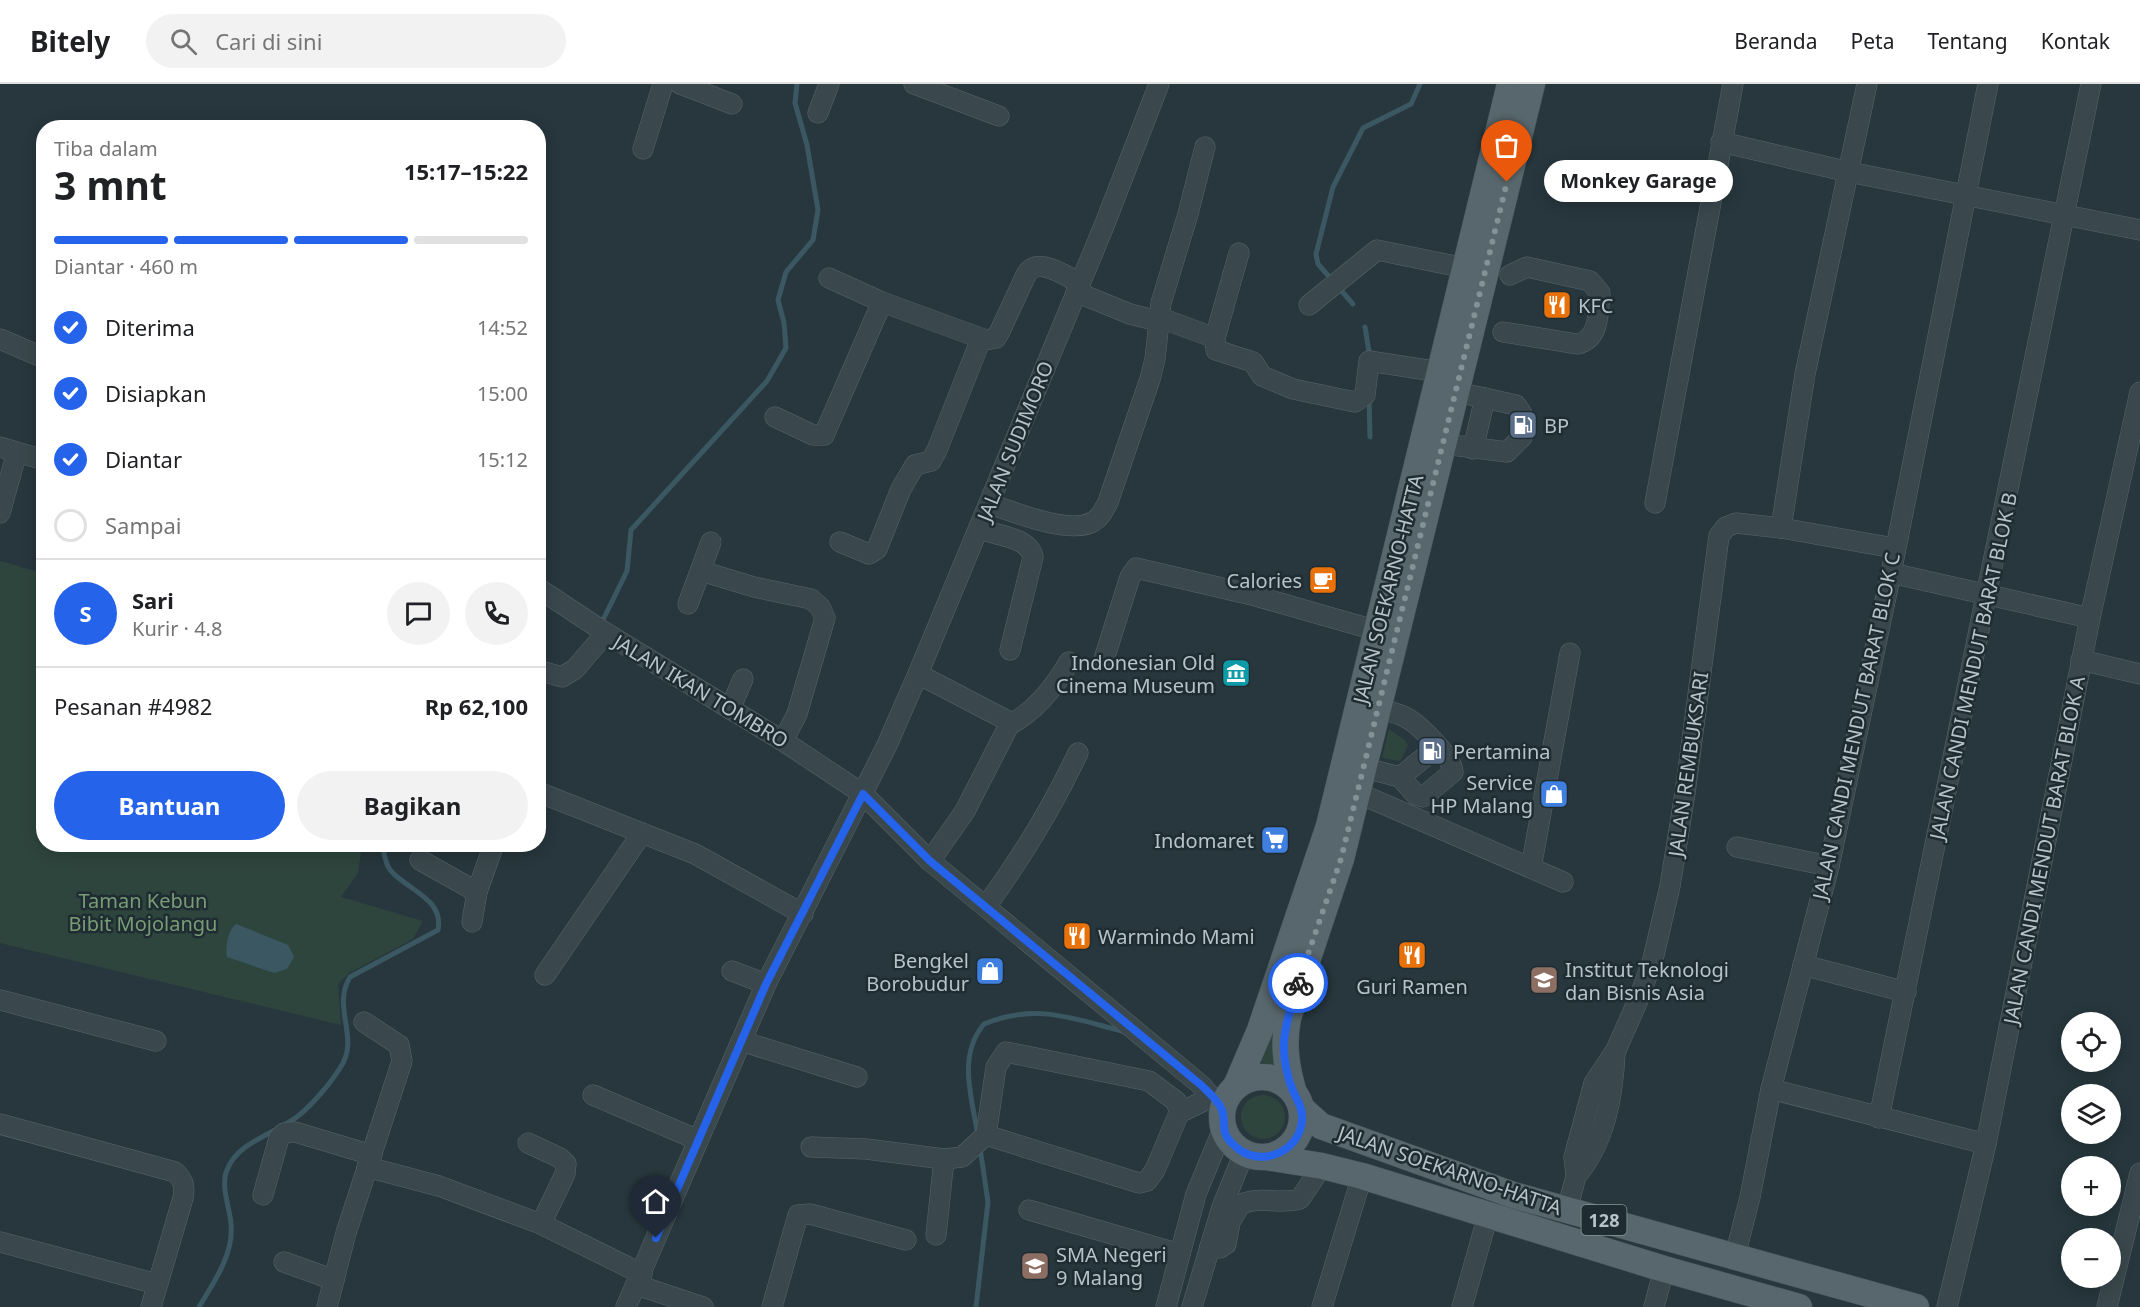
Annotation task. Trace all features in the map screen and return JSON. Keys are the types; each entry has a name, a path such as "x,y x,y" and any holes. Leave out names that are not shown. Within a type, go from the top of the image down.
{"main road":[{"name":"JALAN SOEKARNO-HATTA","path":"1255,1155 1287,1149 1295,1140 1302,1123 1286,1064 1284,1041 1288,1018 1341,859 1457,392 1497,180 1510,84"},
{"name":"JALAN SOEKARNO-HATTA","path":"1216,1107 1236,1086 1260,1030 1329,826 1465,268 1532,84"},
{"name":"JALAN SOEKARNO-HATTA","path":"1236,1086 1254,1076 1275,1078 1297,1100 1312,1120 1330,1130 1513,1195 1916,1307"},
{"path":"1216,1107 1232,1143 1255,1155"},
{"name":"JALAN SOEKARNO-HATTA","path":"1255,1155 1322,1166 1362,1176 1664,1269 1799,1307"},
{"path":"1728,1287 1735,1256"}],"street":[{"path":"643,149 663,84"},
{"path":"680,84 732,104"},
{"path":"818,113 829,84"},
{"path":"1655,503 1733,84"},
{"path":"1781,528 1805,374 1868,84"},
{"name":"JALAN CANDI MENDUT BARAT BLOK C","path":"1735,1256 1750,1197 1771,1089 1829,866 1891,573 1894,548 1988,84"},
{"name":"JALAN CANDI MENDUT BARAT BLOK B","path":"1879,1118 2091,84"},
{"path":"925,86 999,116"},
{"name":"JALAN SUDIMORO","path":"626,1307 766,984 863,794 918,674 1078,288 1153,86"},
{"path":"1721,142 1849,172 2140,230"},
{"path":"990,504 1075,527 1093,522 1100,517 1108,502 1150,379 1164,291 1188,214 1205,147"},
{"path":"1309,305 1377,250 1465,268"},
{"path":"1239,253 1215,338 1216,350 1253,362 1262,376 1293,389 1326,398 1355,402 1364,398 1371,361 1440,372"},
{"path":"829,278 882,302 981,339 990,340 998,336 1026,275 1032,268 1042,266 1078,288 1130,314 1169,321 1215,338"},
{"path":"1503,332 1577,344 1587,342 1593,335 1598,313 1600,293 1590,281 1527,267 1510,275"},
{"path":"775,417 813,435 824,435 882,302"},
{"path":"0,339 36,355"},
{"path":"840,542 869,554 877,549 901,489 915,465 931,460 937,450 981,339"},
{"path":"1444,444 1507,452 1522,437 1522,414 1516,405 1457,392"},
{"name":"JALAN CANDI MENDUT BARAT BLOK A","path":"1947,1307 1986,1144 2090,618 2140,392"},
{"path":"1473,449 1485,398"},
{"path":"0,513 9,450 36,458"},
{"name":"JALAN REMBUKSARI","path":"1567,1210 1576,1176 1574,1157 1594,1083 1616,1050 1653,959 1670,886 1685,793 1719,536 1726,526 1736,523 1781,528 1894,548"},
{"path":"979,529 1024,543 1032,552 1010,650"},
{"path":"688,604 711,542"},
{"path":"1104,659 1130,577 1136,568 1252,596 1378,631"},
{"path":"701,571 754,587 811,599 823,610 825,618 797,714 783,741"},
{"path":"1891,573 2090,618"},
{"name":"JALAN IKAN TOMBRO","path":"546,593 606,633 783,741 863,794"},
{"path":"546,672 562,677 575,669 606,633"},
{"path":"1531,868 1570,653"},
{"path":"2082,660 2140,674"},
{"path":"918,674 1012,723 1020,721 1042,701 1069,662"},
{"path":"730,709 744,679"},
{"path":"1365,768 1400,777 1416,795 1423,797 1453,772 1452,765 1428,735 1405,716 1380,708"},
{"path":"930,861 965,811 1012,723"},
{"path":"1400,777 1437,747"},
{"path":"987,905 1020,860 1055,801 1078,753"},
{"path":"1358,793 1563,882"},
{"path":"863,794 930,861 987,905 1216,1107"},
{"path":"546,795 688,851 803,914"},
{"path":"545,975 642,833"},
{"path":"1737,847 1829,866"},
{"path":"472,922 477,892 491,852"},
{"path":"420,860 477,892"},
{"path":"1803,965 1906,992"},
{"path":"732,971 766,984"},
{"path":"0,1000 156,1041"},
{"path":"327,1307 402,1060 402,1052 393,1040 364,1022"},
{"path":"741,1041 857,1077"},
{"path":"811,1147 866,1149 957,1159 966,1154 983,1136 996,1066 1006,1052 1149,1081 1178,1108 1216,1107"},
{"path":"1771,1089 1986,1144"},
{"path":"593,1095 698,1140"},
{"path":"1166,1307 1216,1107"},
{"path":"983,1136 1139,1183 1152,1176 1178,1108"},
{"path":"0,1124 175,1172 181,1177 185,1188 183,1198 151,1307"},
{"path":"263,1195 277,1143 284,1133 296,1132 432,1185 542,1224 640,1279 703,1307"},
{"path":"528,1143 560,1158 566,1164 565,1174 542,1224"},
{"path":"1192,1307 1210,1246 1255,1155"},
{"path":"936,1235 944,1159"},
{"path":"1210,1246 1220,1248 1226,1244 1230,1222 1240,1205 1253,1201 1300,1199 1322,1166"},
{"path":"2107,1307 2140,1173"},
{"path":"1322,1307 1362,1176"},
{"path":"1029,1210 1180,1254"},
{"path":"772,1307 798,1215 810,1214 906,1240"},
{"path":"1462,1307 1488,1215"},
{"path":"0,1242 158,1284"},
{"path":"284,1262 334,1280"},
{"path":"1654,1307 1664,1269"}],"green space":[{"name":"Taman Kebun Bibit Mojolangu","path":"0,561 36,571 36,852 361,852 358,873 341,897 423,921 413,939 349,973 338,984 341,1025 0,943"},
{"path":"1389,729 1405,740 1408,746 1400,761 1382,758"},
{"path":"1272,1033 1275,1065 1274,1066 1260,1061"},
{"path":"1263,1095 1272,1096 1279,1101 1284,1108 1284,1126 1279,1133 1272,1138 1263,1139 1254,1138 1247,1133 1242,1126 1241,1117 1242,1108 1247,1101 1254,1096"}],"water":[{"path":"236,924 288,945 294,957 287,969 274,973 227,957 228,939"}],"waterway":[{"path":"601,624 627,571 631,530 767,381 786,348 784,323 778,300 786,272 813,240 818,210 807,145 795,103 797,84"},
{"path":"1332,280 1318,264 1316,254 1333,187 1363,128 1411,104 1420,84"},
{"path":"1338,287 1353,304"},
{"path":"1365,327 1370,358"},
{"path":"1369,397 1370,437"},
{"path":"199,1307 222,1267 229,1246 231,1224 225,1176 232,1160 248,1145 304,1111 321,1094 340,1068 346,1057 348,1045 343,1000 350,977 438,930 436,911 431,903 391,871 384,852"},
{"path":"978,1136 970,1092 969,1063 976,1036 984,1024 1020,1014 1037,1014 1070,1018 1122,1031"},
{"path":"976,1307 988,1202 980,1148"}],"way so far":[{"path":"1298,983 1341,859 1370,748 1507,182"}],"place":[{"name":"Monkey Garage","path":"1507,182"},
{"name":"KFC","path":"1557,305"},
{"name":"BP","path":"1523,425"},
{"name":"Calories","path":"1323,580"},
{"name":"Indonesian Old Cinema Museum","path":"1236,673"},
{"name":"Pertamina","path":"1432,751"},
{"name":"Service HP Malang","path":"1554,794"},
{"name":"Indomaret","path":"1275,840"},
{"name":"Warmindo Mami","path":"1077,936"},
{"name":"Guri Ramen","path":"1412,955"},
{"name":"Bengkel Borobudur","path":"990,971"},
{"name":"Institut Teknologi dan Bisnis Asia","path":"1544,980"},
{"name":"SMA Negeri 9 Malang","path":"1035,1266"}],"route":[{"path":"656,1238 766,984 863,794 930,861 987,905 1201,1085 1222,1110 1223,1129 1227,1137 1237,1149 1255,1157 1266,1157 1287,1149 1295,1140 1302,1123 1302,1109 1293,1090 1286,1064 1284,1041 1298,983"}]}
